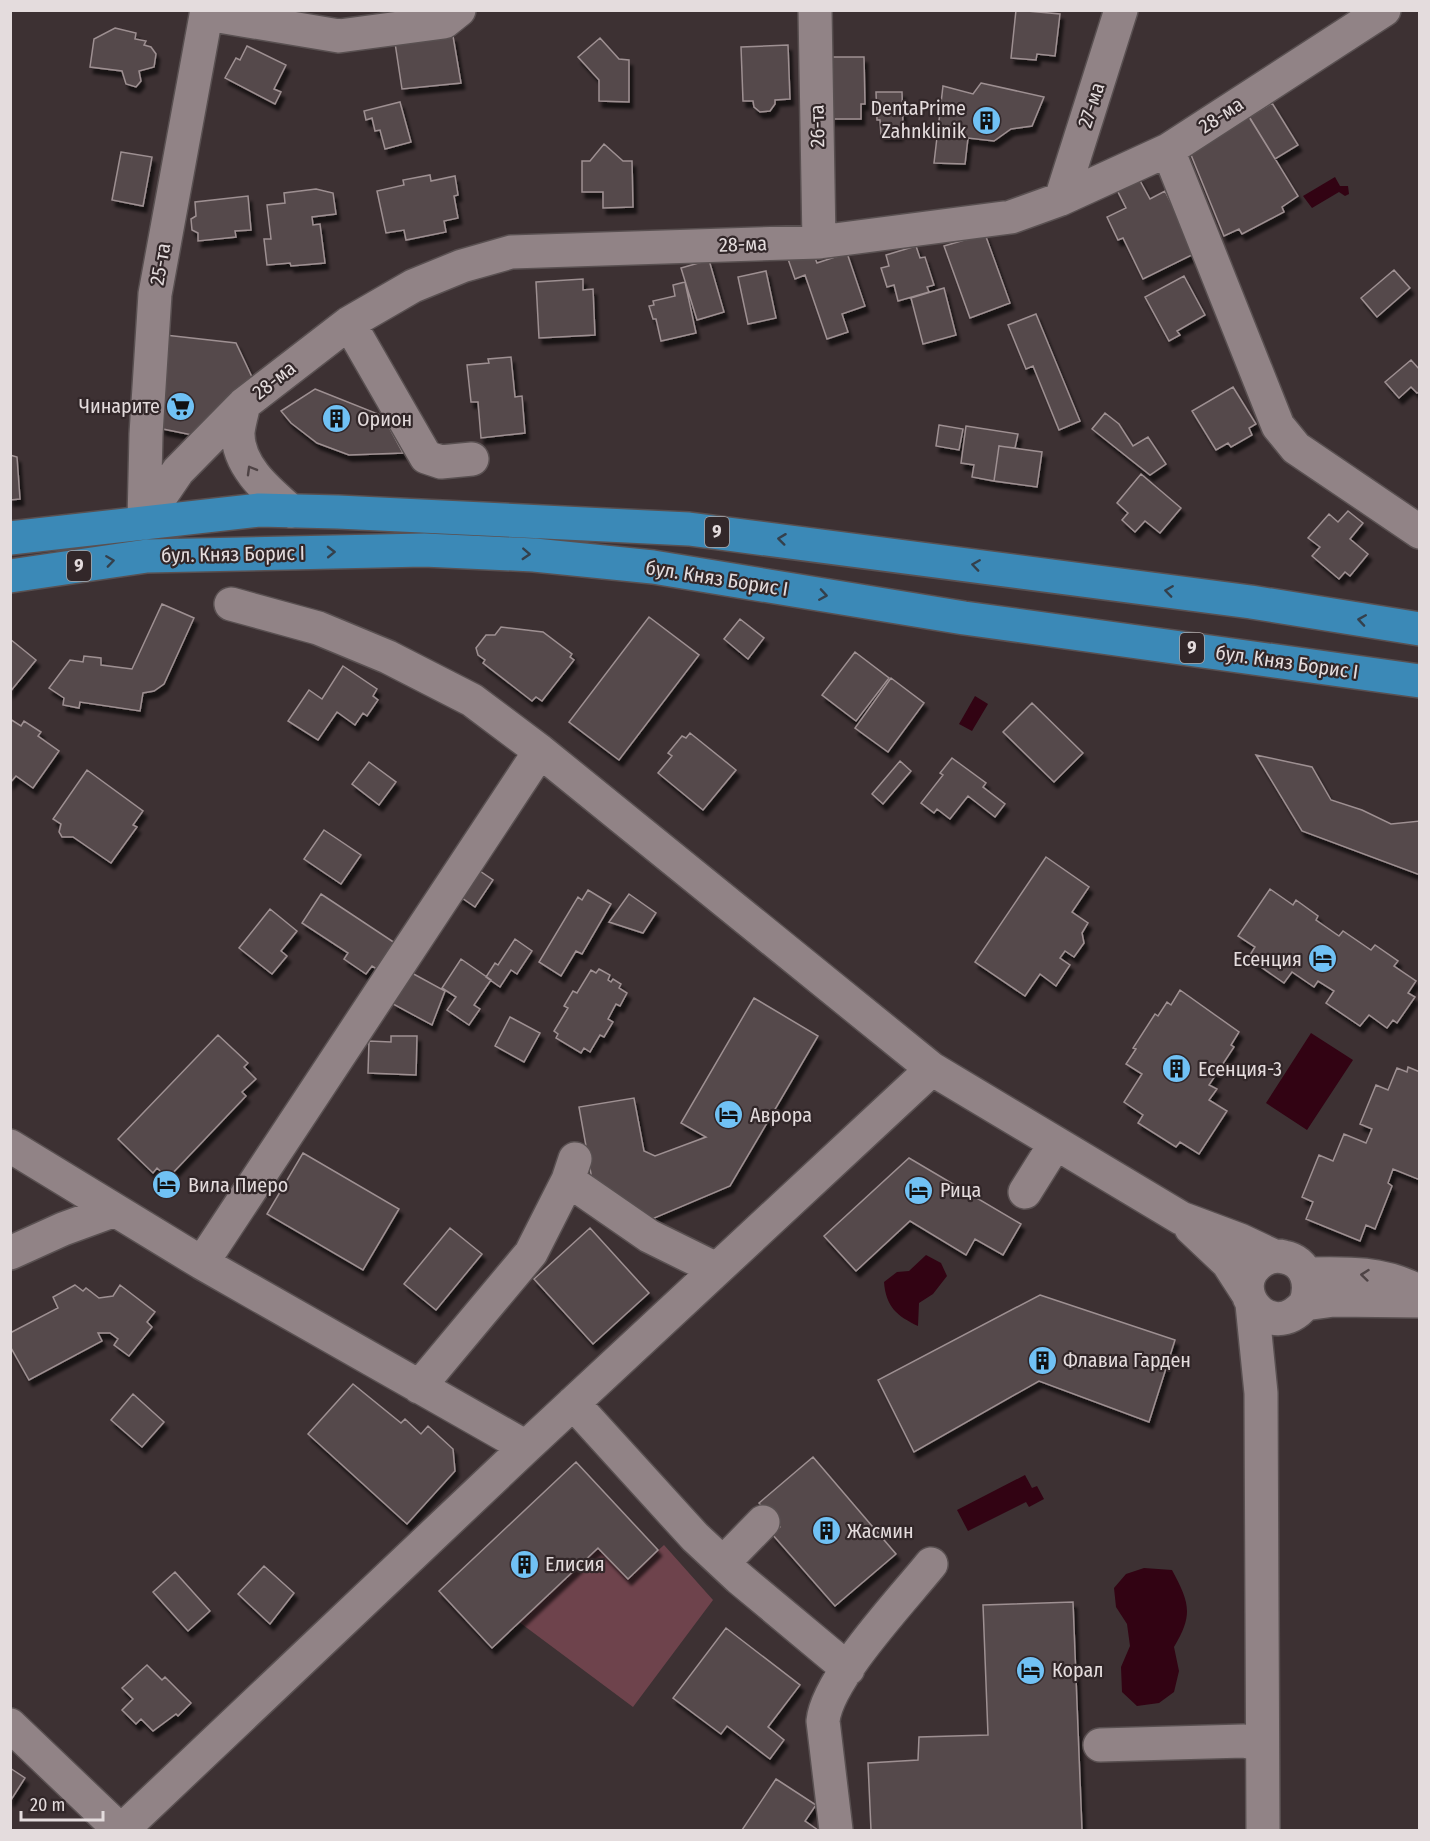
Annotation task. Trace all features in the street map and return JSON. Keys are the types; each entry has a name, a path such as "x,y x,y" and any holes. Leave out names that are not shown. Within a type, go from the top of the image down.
{"highway":[{"name":"бул. Княз Борис I","path":"10,538 144,521 259,510 689,529 1227,599 1419,629"},
{"name":"бул. Княз Борис I","path":"10,576 147,556 457,551 534,555 653,567 964,618 1419,681"},
{"path":"964,618 1419,704"}],"street":[{"path":"207,12 339,36 444,22 459,10"},
{"name":"26-та","path":"815,10 819,242"},
{"name":"27-ма","path":"1061,199 1121,10"},
{"name":"28-ма","path":"144,521 178,471 244,404 349,322 413,286 462,266 511,252 819,242 1011,217 1061,199 1168,150 1384,10"},
{"name":"25-та","path":"144,521 146,434 155,294 207,12"},
{"path":"1168,150 1274,415 1286,438 1296,448 1419,532"},
{"path":"349,322 426,457 441,462 472,459"},
{"path":"244,404 238,433 245,460 258,482 291,511"},
{"path":"231,604 318,628 388,657 472,700 540,751 932,1069 1181,1218 1240,1240 1274,1256 1293,1260 1300,1298 1274,1347 1261,1393"},
{"path":"202,1263 540,751"},
{"path":"10,1725 130,1828 526,1447 932,1069"},
{"path":"1025,1192 1055,1144"},
{"path":"10,1146 202,1263 526,1447"},
{"path":"419,1387 531,1253 571,1169 649,1236 716,1269"},
{"path":"10,1253 63,1229 115,1210"},
{"path":"1181,1218 1228,1263 1250,1299 1269,1317 1300,1298 1369,1275 1399,1281 1419,1292"},
{"path":"1263,1830 1261,1393 1250,1299 1251,1274 1264,1259 1274,1256"},
{"path":"1300,1298 1419,1301"},
{"path":"573,1403 695,1536 723,1563 848,1669"},
{"path":"723,1563 763,1522"},
{"path":"836,1830 823,1721 824,1707 848,1669 931,1564"},
{"path":"1100,1745 1244,1741 1261,1745"}],"shaded area":[{"path":"1335,177 1340,186 1348,186 1349,194 1345,196 1339,192 1312,208 1303,196"},
{"path":"975,696 988,704 972,731 959,724"},
{"path":"1311,1033 1353,1060 1307,1130 1266,1103"},
{"path":"926,1255 941,1263 947,1276 933,1294 919,1303 918,1326 894,1310 887,1298 884,1282 897,1272 909,1271"},
{"path":"1025,1475 1032,1488 1037,1486 1044,1499 1029,1507 1026,1502 968,1531 957,1510"},
{"path":"664,1545 713,1600 633,1707 519,1622 598,1548 628,1578"},
{"path":"1144,1568 1172,1570 1185,1600 1187,1617 1174,1647 1179,1671 1174,1692 1159,1703 1137,1706 1122,1692 1121,1667 1130,1646 1127,1624 1116,1607 1114,1588 1126,1574"}],"building":[{"path":"1016,10 1060,14 1055,56 1037,54 1036,60 1011,58"},
{"path":"115,28 136,33 135,39 146,41 144,45 151,47 156,54 154,67 139,71 141,81 136,87 126,84 122,71 90,67 94,39"},
{"path":"453,36 461,83 402,89 395,43"},
{"path":"600,38 619,59 629,60 629,102 599,101 599,80 578,57"},
{"path":"788,45 790,99 775,100 770,111 760,112 754,107 753,101 743,101 741,47"},
{"path":"247,46 286,65 274,89 281,92 275,104 225,78 236,58 240,60"},
{"path":"826,57 864,57 865,104 861,104 861,119 832,119"},
{"name":"DentaPrime Zahnklinik","path":"981,83 1044,97 1032,126 1011,129 994,141 968,138 965,164 934,163 943,86 973,94"},
{"path":"876,92 902,92 903,125 899,135 881,135 880,120 877,120"},
{"path":"400,102 411,142 385,149 380,130 375,131 372,118 366,120 364,111"},
{"path":"1272,103 1298,145 1275,159 1249,117"},
{"path":"1245,110 1298,196 1282,207 1284,212 1242,234 1239,229 1224,236 1187,145"},
{"path":"604,144 623,161 632,161 633,207 603,208 603,192 582,192 582,161 590,161"},
{"path":"121,152 152,157 143,206 112,200"},
{"path":"430,175 431,181 455,176 458,195 454,196 458,218 444,221 446,232 406,240 404,230 386,233 377,191 404,185 403,180"},
{"path":"1138,177 1150,199 1165,191 1196,253 1143,279 1123,238 1118,240 1107,217 1126,208 1116,188"},
{"path":"316,189 333,193 336,214 312,217 313,225 320,224 325,263 291,266 290,263 267,265 264,239 271,239 267,205 285,203 284,193"},
{"path":"248,196 251,230 235,231 236,237 198,241 198,233 192,230 191,219 196,216 195,202"},
{"path":"985,234 1010,303 970,318 944,246"},
{"path":"916,246 920,258 925,257 934,285 927,287 929,292 898,301 894,285 887,287 881,268 889,266 886,255"},
{"path":"812,250 817,263 847,253 865,306 842,314 848,332 827,339 805,275 795,279 788,259"},
{"path":"709,260 724,312 697,320 681,268"},
{"path":"1394,270 1410,288 1377,317 1361,298"},
{"path":"766,271 776,318 748,324 738,277"},
{"path":"1184,276 1205,315 1177,331 1180,335 1169,341 1145,297"},
{"path":"583,279 583,290 593,289 595,335 539,338 536,282"},
{"path":"685,282 696,333 661,341 656,319 653,319 649,306 654,305 653,301 675,296 673,285"},
{"path":"944,288 956,335 923,344 911,298"},
{"path":"1036,314 1080,421 1059,430 1033,366 1026,369 1008,325"},
{"path":"165,335 236,343 252,377 192,435 163,429 159,423"},
{"path":"511,357 515,397 522,396 525,433 481,438 478,402 471,402 467,365 489,363 488,359"},
{"path":"1411,360 1420,370 1420,391 1417,393 1411,387 1399,398 1385,382"},
{"path":"1233,387 1256,424 1249,428 1252,435 1231,447 1228,443 1216,450 1192,411"},
{"name":"Орион","path":"315,389 383,416 403,453 349,455 317,443 291,423 281,411"},
{"path":"1105,413 1119,424 1133,446 1148,437 1166,464 1150,475 1092,429"},
{"path":"939,425 963,429 959,450 936,446"},
{"path":"966,426 1018,434 1015,448 999,446 994,481 972,477 974,465 961,463"},
{"path":"999,446 1042,452 1037,487 994,481"},
{"path":"10,455 17,457 20,499 10,500"},
{"path":"1141,474 1181,508 1160,533 1145,521 1135,532 1122,520 1128,513 1117,503"},
{"path":"1348,511 1363,523 1350,539 1368,554 1350,576 1345,572 1339,579 1312,556 1320,547 1308,538 1329,514 1338,522"},
{"path":"162,604 194,618 164,684 154,691 143,693 140,711 80,702 79,708 63,705 64,698 49,688 70,660 83,662 84,656 101,658 101,665 132,669"},
{"path":"649,617 699,655 619,760 569,722"},
{"path":"740,619 764,638 748,659 724,639"},
{"path":"501,627 543,632 572,654 570,657 574,660 542,701 536,697 532,701 483,663 485,660 478,655 476,648 486,635 495,635"},
{"path":"10,639 36,660 10,692"},
{"path":"855,652 889,678 856,721 822,695"},
{"path":"343,666 377,689 373,696 378,700 367,716 363,713 355,725 337,712 318,740 288,721 309,690 322,699"},
{"path":"891,678 924,703 888,752 855,728"},
{"path":"1032,703 1083,753 1054,782 1003,732"},
{"path":"10,719 21,726 24,721 41,732 38,736 59,751 33,788 16,776 10,783"},
{"path":"690,733 736,770 703,810 658,773 672,756 668,753 682,736 686,738"},
{"path":"1256,755 1312,767 1331,800 1362,810 1391,824 1420,821 1420,875 1302,831"},
{"path":"952,758 986,783 983,787 1005,804 995,817 968,796 950,819 937,809 934,813 921,803 943,775 940,773"},
{"path":"900,761 911,771 883,804 872,794"},
{"path":"369,762 396,782 379,805 352,784"},
{"path":"87,770 143,811 133,825 137,827 111,863 73,837 62,837 59,832 61,824 53,819"},
{"path":"324,830 361,855 341,884 304,859"},
{"path":"1046,857 1089,887 1072,912 1088,923 1082,933 1084,943 1074,957 1065,951 1060,958 1070,965 1056,986 1040,974 1025,996 975,962"},
{"path":"471,865 493,880 475,907 452,891"},
{"name":"Есенция","path":"1270,889 1293,905 1296,900 1318,916 1316,920 1339,936 1343,931 1371,950 1375,945 1398,961 1394,966 1416,981 1408,993 1415,997 1397,1023 1393,1020 1387,1028 1369,1015 1360,1026 1326,1003 1334,991 1318,981 1314,987 1292,972 1284,983 1248,958 1255,947 1238,936"},
{"path":"588,890 611,904 582,954 576,951 561,976 539,962 578,897 582,900"},
{"path":"321,894 398,945 380,971 372,966 366,974 344,959 348,953 302,923"},
{"path":"629,894 656,913 643,933 609,922"},
{"path":"270,909 297,931 281,951 287,956 272,974 239,948"},
{"path":"515,939 532,951 517,974 511,970 500,987 486,977 495,963 498,965"},
{"path":"461,959 491,980 474,1005 480,1009 469,1025 447,1010 456,997 442,988"},
{"path":"599,969 610,975 608,980 611,982 613,979 621,984 619,988 627,993 620,1006 616,1004 608,1019 613,1022 604,1037 600,1035 590,1052 584,1048 581,1053 556,1038 558,1034 554,1031 568,1008 564,1006 573,991 577,993 591,970 596,973"},
{"path":"410,972 445,991 432,1025 393,1004"},
{"name":"Есенция-3","path":"1180,990 1239,1032 1231,1045 1234,1047 1209,1085 1217,1089 1209,1100 1227,1111 1199,1154 1180,1142 1176,1147 1138,1123 1143,1115 1124,1102 1142,1074 1126,1064 1136,1049 1133,1048 1155,1014 1158,1016 1167,1002 1171,1005"},
{"name":"Аврора","path":"754,998 818,1036 730,1186 645,1222 594,1191 579,1107 634,1098 644,1151 655,1156 706,1137 681,1123"},
{"path":"510,1017 540,1033 524,1062 495,1046"},
{"path":"218,1035 248,1063 244,1067 256,1079 242,1092 246,1096 168,1178 157,1168 153,1173 118,1139"},
{"path":"391,1036 417,1036 416,1075 368,1073 369,1041 391,1042"},
{"path":"1408,1067 1420,1072 1420,1180 1393,1169 1388,1183 1392,1186 1375,1229 1366,1225 1360,1241 1306,1219 1313,1202 1302,1197 1319,1155 1333,1161 1344,1134 1366,1143 1372,1129 1360,1124 1376,1085 1388,1090 1397,1068 1407,1072"},
{"path":"303,1153 399,1209 363,1270 267,1214"},
{"name":"Рица","path":"909,1158 1021,1224 1003,1255 975,1239 966,1255 910,1221 856,1271 824,1236"},
{"path":"450,1228 482,1254 436,1310 404,1284"},
{"path":"590,1228 649,1293 593,1344 534,1279"},
{"path":"75,1285 83,1291 86,1288 99,1298 113,1296 120,1285 155,1312 147,1322 152,1327 129,1356 114,1345 118,1339 110,1333 98,1333 102,1341 29,1380 10,1346 10,1333 58,1308 53,1297"},
{"name":"Флавиа Гарден","path":"1040,1295 1175,1340 1149,1422 1039,1381 914,1452 878,1380"},
{"path":"353,1384 401,1423 405,1419 421,1434 428,1426 453,1449 455,1471 407,1524 308,1434"},
{"path":"133,1394 164,1422 142,1447 111,1420"},
{"name":"Жасмин","path":"813,1457 896,1554 835,1606 772,1534 780,1527 759,1503"},
{"name":"Елисия","path":"576,1462 658,1550 628,1579 598,1548 492,1648 439,1591"},
{"path":"264,1566 294,1593 270,1624 238,1594"},
{"path":"175,1572 210,1611 188,1631 153,1592"},
{"name":"Корал","path":"1073,1602 1082,1830 871,1830 868,1763 918,1760 919,1737 988,1735 983,1605"},
{"path":"726,1628 800,1685 768,1727 784,1740 770,1759 727,1726 721,1734 673,1698"},
{"path":"147,1665 162,1680 165,1677 191,1703 178,1716 176,1714 153,1731 141,1719 136,1724 122,1710 133,1699 122,1688"},
{"path":"10,1768 25,1778 11,1800 10,1800"},
{"path":"776,1779 816,1805 805,1821 818,1830 742,1830"}],"place":[{"name":"DentaPrime Zahnklinik","path":"987,120"},
{"name":"Чинарите","path":"181,406"},
{"name":"Орион","path":"336,419"},
{"name":"Есенция","path":"1323,959"},
{"name":"Есенция-3","path":"1177,1069"},
{"name":"Аврора","path":"729,1115"},
{"name":"Вила Пиеро","path":"167,1185"},
{"name":"Рица","path":"919,1190"},
{"name":"Флавиа Гарден","path":"1042,1360"},
{"name":"Жасмин","path":"826,1531"},
{"name":"Елисия","path":"524,1564"},
{"name":"Корал","path":"1031,1670"}]}
